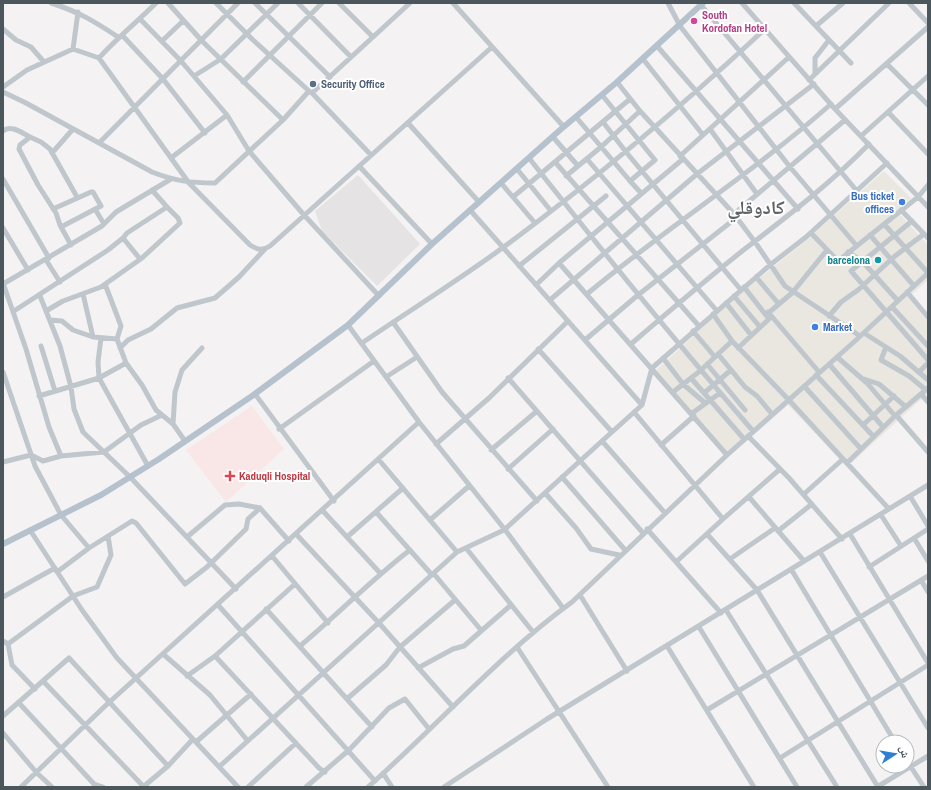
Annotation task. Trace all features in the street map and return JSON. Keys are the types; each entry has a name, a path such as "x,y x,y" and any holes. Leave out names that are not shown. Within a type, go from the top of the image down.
{"main road":[{"path":"3,544 101,495 148,466 254,394 348,325 432,244 643,59 702,4"}],"street":[{"path":"51,3 91,18 120,36 163,80 205,132"},
{"path":"66,8 71,3"},
{"path":"99,58 120,36 156,3"},
{"path":"168,3 202,41 283,120"},
{"path":"216,3 269,55 310,92 371,155"},
{"path":"99,143 202,41 238,3"},
{"path":"255,3 330,77"},
{"path":"194,76 221,60 278,3"},
{"path":"298,3 351,57"},
{"path":"243,82 322,3"},
{"path":"339,3 373,37"},
{"path":"3,92 152,172 170,179 189,183 215,183 283,120 310,92 330,77 410,3"},
{"path":"453,3 564,127"},
{"path":"668,3 680,26 717,74 790,167 856,246"},
{"path":"742,3 845,120 928,207"},
{"path":"794,3 851,63"},
{"path":"816,26 843,3"},
{"path":"810,80 889,3"},
{"path":"909,3 928,23"},
{"path":"702,4 857,191"},
{"path":"73,48 78,12"},
{"path":"140,19 181,61 227,115 249,151 304,216 379,296"},
{"path":"162,41 183,21"},
{"path":"835,109 888,64 928,27"},
{"path":"3,29 16,40 31,47 44,62"},
{"path":"362,343 504,247 536,223 655,128 717,74 765,29"},
{"path":"815,74 815,58 829,40"},
{"path":"657,46 798,208"},
{"path":"120,348 128,340 151,329 177,308 215,298 239,277 265,249 304,216 492,47"},
{"path":"3,87 27,70 73,48 99,58 136,107 189,183 250,245 258,250 265,249"},
{"path":"536,285 559,263 642,194 682,158 703,135 789,57"},
{"path":"643,59 703,135"},
{"path":"888,64 928,105"},
{"path":"861,136 928,76"},
{"path":"617,82 640,111 735,216 785,286 792,293 829,316 886,347 928,380"},
{"path":"550,300 697,174 759,128 814,84"},
{"path":"602,95 655,160 630,181"},
{"path":"513,197 630,99"},
{"path":"587,294 617,269 684,220 776,149 831,104"},
{"path":"566,176 601,148 640,111"},
{"path":"888,112 928,154"},
{"path":"171,158 227,115"},
{"path":"576,117 642,194"},
{"path":"585,340 608,319 702,244 735,216 757,194 845,120"},
{"path":"603,122 702,244 767,314 874,437"},
{"path":"408,123 479,202"},
{"path":"3,131 13,128 41,142 52,153 77,197"},
{"path":"52,153 73,129"},
{"path":"710,129 757,194"},
{"path":"30,137 20,145 19,149 38,185 54,209 61,227 71,245"},
{"path":"553,137 578,166"},
{"path":"631,344 679,303 698,289 722,267 814,196 869,144"},
{"path":"529,158 604,254 700,371 753,431"},
{"path":"586,159 698,289 738,348 788,399 889,509"},
{"path":"555,162 699,326"},
{"path":"220,766 247,740 457,552 504,530 581,461 642,405 652,368 743,288 811,232 886,163"},
{"path":"359,166 432,244"},
{"path":"516,169 551,211"},
{"path":"3,179 60,282"},
{"path":"61,456 49,427 14,311 3,284 71,245 104,224 116,212 170,179"},
{"path":"501,183 536,223"},
{"path":"811,232 838,261 918,196 928,185"},
{"path":"46,311 63,301 105,284 140,259 180,224 178,218 166,207 152,190"},
{"path":"54,209 77,197 93,192 101,206 61,227"},
{"path":"519,266 606,196"},
{"path":"14,311 40,296 124,238 127,233 166,207"},
{"path":"95,210 104,224"},
{"path":"470,210 642,405"},
{"path":"829,316 841,302 862,286 891,260 906,248 926,236 901,210"},
{"path":"912,221 851,271 862,286 928,360"},
{"path":"368,787 517,646 580,594 665,512 928,273 884,224"},
{"path":"3,228 28,270"},
{"path":"870,234 914,286"},
{"path":"124,238 140,259"},
{"path":"767,314 778,303 792,293 828,250"},
{"path":"848,252 862,261 898,301"},
{"path":"559,263 727,455"},
{"path":"756,277 778,303"},
{"path":"105,284 121,326 117,339 126,363 142,385 156,410 173,424 185,441"},
{"path":"908,292 928,317"},
{"path":"83,294 93,337"},
{"path":"40,296 60,346 71,388 74,409 83,432 130,477 236,589"},
{"path":"734,296 760,327"},
{"path":"726,303 751,335"},
{"path":"892,307 928,346"},
{"path":"738,348 769,319 767,314"},
{"path":"50,320 62,321 74,330 93,337 117,339"},
{"path":"436,444 465,419 568,320"},
{"path":"393,322 442,392 536,501"},
{"path":"348,325 419,422 563,608"},
{"path":"693,331 731,370 745,387 757,396 772,414"},
{"path":"101,338 98,362 99,378 148,466"},
{"path":"673,392 700,371 732,341"},
{"path":"41,346 55,391"},
{"path":"804,494 861,449 896,415 927,389 909,376 881,360 886,347"},
{"path":"173,424 175,392 182,370 202,348"},
{"path":"538,349 612,432"},
{"path":"386,377 417,357"},
{"path":"837,357 861,378 928,452"},
{"path":"663,358 684,384 705,404"},
{"path":"279,428 374,361"},
{"path":"39,396 71,388 99,378 126,363"},
{"path":"919,372 928,363"},
{"path":"707,364 745,410"},
{"path":"829,364 883,427"},
{"path":"704,393 731,370"},
{"path":"3,373 6,392 34,466 61,515 89,548"},
{"path":"508,378 581,461 645,531 676,562 720,613"},
{"path":"691,378 746,438 780,469 804,494 842,539"},
{"path":"861,378 879,384 906,407"},
{"path":"804,386 861,449"},
{"path":"661,445 692,415 720,393"},
{"path":"254,394 334,500"},
{"path":"921,394 928,402"},
{"path":"863,425 894,396"},
{"path":"492,450 537,411"},
{"path":"634,412 723,519"},
{"path":"3,462 31,455 43,462 61,456 104,452 130,432 162,415"},
{"path":"21,787 108,703 323,511 419,422"},
{"path":"508,469 553,429"},
{"path":"602,441 665,512"},
{"path":"379,460 457,552"},
{"path":"676,562 780,469"},
{"path":"562,477 625,550"},
{"path":"444,787 559,712 928,485"},
{"path":"430,520 469,486"},
{"path":"347,537 403,488"},
{"path":"545,493 576,528 591,549 619,555"},
{"path":"869,567 914,538 928,527 910,496"},
{"path":"749,497 804,561"},
{"path":"187,537 225,505 239,504 260,508 289,541"},
{"path":"730,559 777,529 812,504"},
{"path":"3,596 56,570 132,521 136,523 185,584 207,567 210,562 246,529 248,519 260,508"},
{"path":"323,511 380,573"},
{"path":"376,512 433,574 481,630"},
{"path":"881,515 901,546"},
{"path":"30,530 73,596 117,658 194,741 220,766 238,787"},
{"path":"296,534 355,596 453,707"},
{"path":"707,534 757,590 839,721 878,787 899,774"},
{"path":"780,758 928,664 850,534"},
{"path":"8,644 73,596 97,587 111,555 108,536"},
{"path":"914,538 928,561"},
{"path":"466,548 533,632"},
{"path":"300,646 328,623 380,573 410,550"},
{"path":"820,552 928,728"},
{"path":"272,556 328,623"},
{"path":"791,569 890,734"},
{"path":"707,710 928,576"},
{"path":"921,580 928,592"},
{"path":"187,676 215,656 295,584"},
{"path":"580,594 627,671"},
{"path":"348,698 386,665 400,647 455,600"},
{"path":"218,605 349,750 375,781"},
{"path":"418,668 453,649 464,646 511,605"},
{"path":"266,609 323,673 348,698 372,727"},
{"path":"726,610 837,787"},
{"path":"699,627 797,787"},
{"path":"3,641 8,644 12,665 34,689"},
{"path":"517,646 608,787"},
{"path":"668,646 754,787"},
{"path":"163,654 210,695 247,740"},
{"path":"215,656 319,768 325,772"},
{"path":"3,716 69,658 108,703 168,766"},
{"path":"43,681 143,787 194,741 251,694"},
{"path":"306,787 349,750 389,708 405,699 429,729"},
{"path":"19,703 94,784 103,787"},
{"path":"3,733 36,772 52,787"},
{"path":"248,787 296,743"},
{"path":"915,764 928,756"},
{"path":"383,773 392,787"},
{"path":"915,773 924,787"}],"shaded area":[{"name":"Market","path":"884,171 911,198 897,211 928,245 928,280 912,294 928,314 928,393 847,467 788,405 727,458 653,373 730,302 803,243"},
{"path":"358,175 420,244 377,286 322,231 315,211"},
{"name":"Kaduqli Hospital","path":"252,406 284,449 226,502 186,450"}],"place":[{"name":"South Kordofan Hotel","path":"694,21"},
{"name":"Security Office","path":"313,84"},
{"name":"Bus ticket offices","path":"902,202"},
{"name":"barcelona","path":"878,260"},
{"name":"Market","path":"815,327"},
{"name":"Kaduqli Hospital","path":"230,476"}],"district":[{"name":"كادوقلي","path":"756,207"}]}
